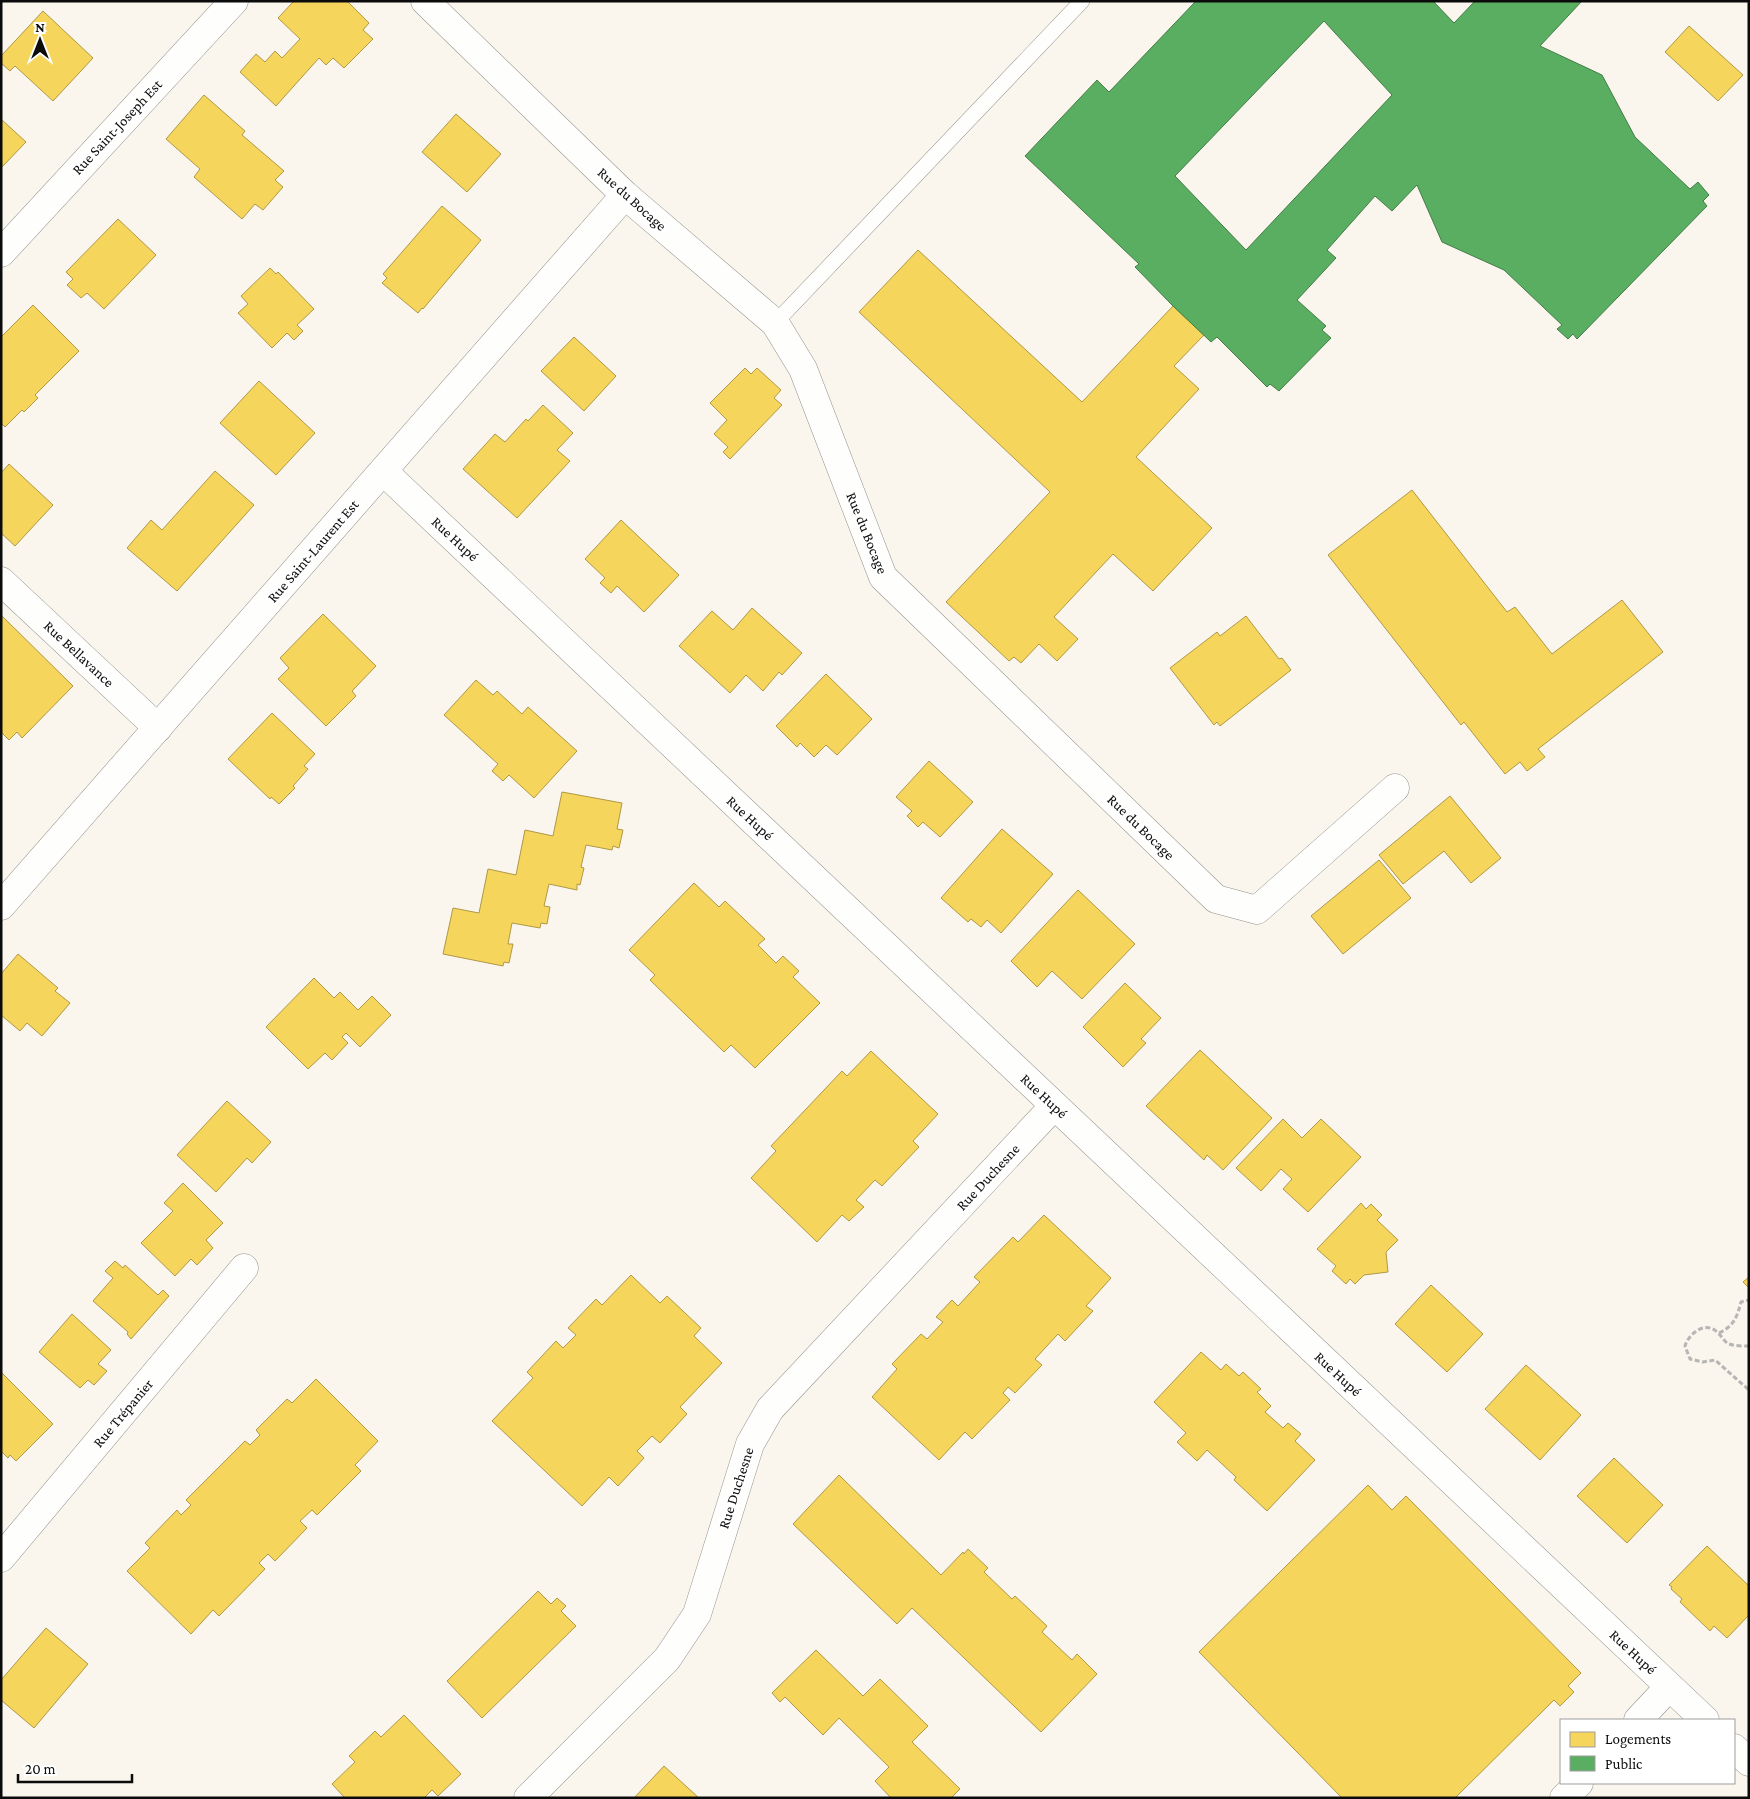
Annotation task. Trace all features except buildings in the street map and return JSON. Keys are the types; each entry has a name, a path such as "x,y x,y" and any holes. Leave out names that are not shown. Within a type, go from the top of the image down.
{"street":[{"name":"Rue Saint-Joseph Est","path":"1,253 234,1"},
{"name":"Rue du Bocage","path":"425,1 625,195 775,323 803,369 883,577 1216,899 1257,910 1395,788"},
{"name":"Rue Saint-Laurent Est","path":"1,906 625,195"},
{"name":"Rue Hupé","path":"383,471 1703,1719"},
{"name":"Rue Bellavance","path":"1,581 158,728"},
{"name":"Rue Duchesne","path":"528,1798 667,1659 697,1614 750,1444 770,1409 1054,1106"},
{"name":"Rue Trépanier","path":"1,1558 244,1268"},
{"path":"1639,1719 1669,1687"},
{"path":"1735,1749 1749,1762"},
{"path":"1564,1798 1578,1784"}],"lane":[{"path":"775,323 1082,1"}],"path":[{"path":"1719,1333 1727,1329 1735,1321 1741,1302 1749,1300"},
{"path":"1749,1346 1730,1344 1711,1328 1696,1330 1690,1334 1685,1346 1687,1355 1690,1358 1696,1361 1710,1362 1715,1360 1749,1390"}]}
